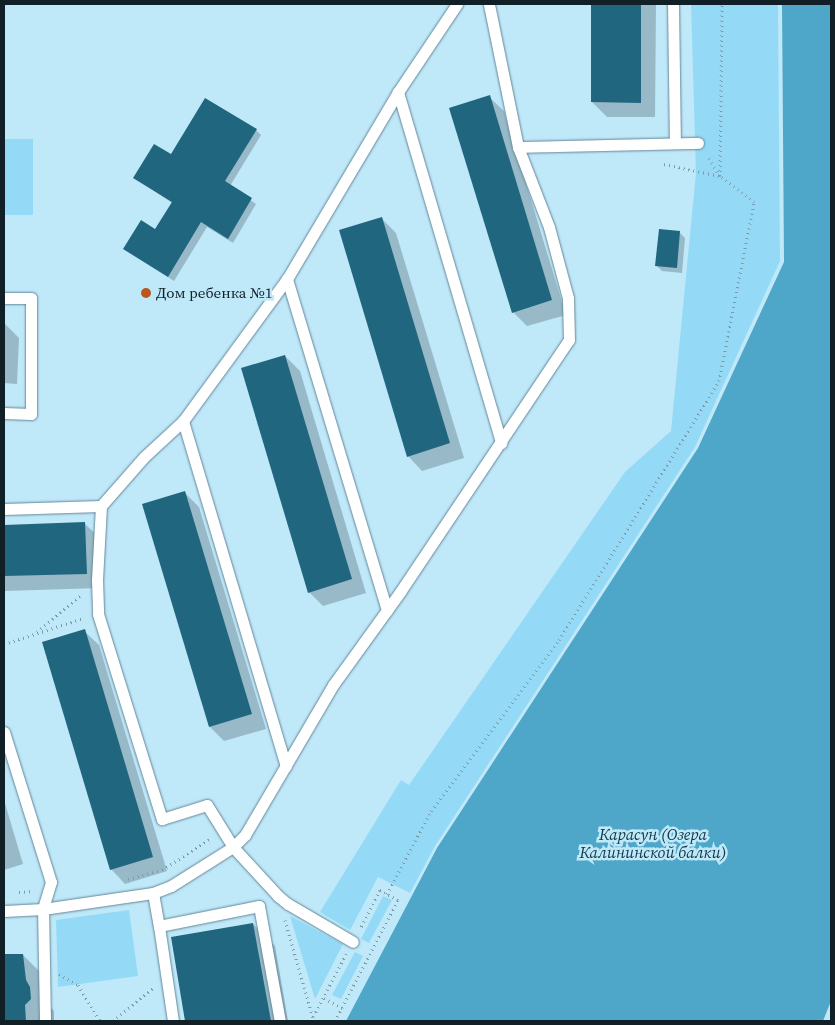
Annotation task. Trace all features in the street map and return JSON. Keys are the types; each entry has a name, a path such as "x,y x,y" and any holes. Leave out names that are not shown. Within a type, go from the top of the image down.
{"lane":[{"path":"353,942 288,904 278,896 233,847 207,805 162,819 98,614 97,580 101,506 144,457 183,421 287,279 398,92 457,4"},
{"path":"4,911 43,909 153,893 171,886 233,847 245,834 333,685 387,610 569,340 568,298 549,227 518,147 489,4"},
{"path":"672,4 675,142"},
{"path":"398,92 500,443"},
{"path":"518,147 675,142 698,143"},
{"path":"287,279 387,610"},
{"path":"4,298 31,298 31,414 4,413"},
{"path":"183,421 286,766"},
{"path":"4,509 101,506"},
{"path":"4,732 48,870 50,890 43,909 45,1021"},
{"path":"153,893 173,1021"},
{"path":"159,926 259,906 280,1021"}],"path":[{"path":"720,176 722,4"},
{"path":"387,894 431,811 559,640 719,380 754,202 720,176 698,143"},
{"path":"664,164 720,176"},
{"path":"35,634 97,580"},
{"path":"4,644 98,614"},
{"path":"124,880 162,870 223,831"},
{"path":"13,893 50,890"},
{"path":"278,896 313,1020"},
{"path":"44,964 78,985 100,1021"},
{"path":"113,1021 166,976"},
{"path":"324,998 342,1008"}],"shaded area":[{"path":"691,4 778,4 780,261 695,447 435,846 410,893 378,877 350,930 320,912 401,780 409,785 625,472 671,431 696,173"},
{"path":"4,139 33,139 33,215 4,215"},
{"path":"383,896 392,900 369,943 361,939"},
{"path":"129,910 138,976 58,987 56,920"},
{"path":"290,916 343,944 315,999"},
{"path":"355,952 363,956 341,999 332,995"}],"water":[{"name":"Карасун (Озера Калининской балки)","path":"782,4 831,4 831,1001 823,1021 346,1021 437,848 698,448 784,262"}],"building":[{"path":"591,4 641,4 641,103 591,102"},
{"path":"490,95 552,300 512,313 449,108"},
{"path":"205,98 257,129 225,181 252,198 228,239 201,222 168,277 123,249 141,220 155,229 172,202 133,178 154,144 171,154"},
{"path":"382,217 450,443 407,457 339,230"},
{"path":"659,229 680,231 677,268 655,266"},
{"path":"285,355 352,579 308,593 241,368"},
{"path":"185,491 252,714 209,727 142,504"},
{"path":"85,522 87,574 4,576 4,525"},
{"path":"85,629 153,857 110,870 42,642"},
{"path":"253,923 271,1021 185,1021 171,937"},
{"path":"4,954 23,954 26,980 30,987 31,999 25,1005 26,1021 4,1021"}],"place":[{"name":"Дом ребенка №1","path":"146,293"}]}
